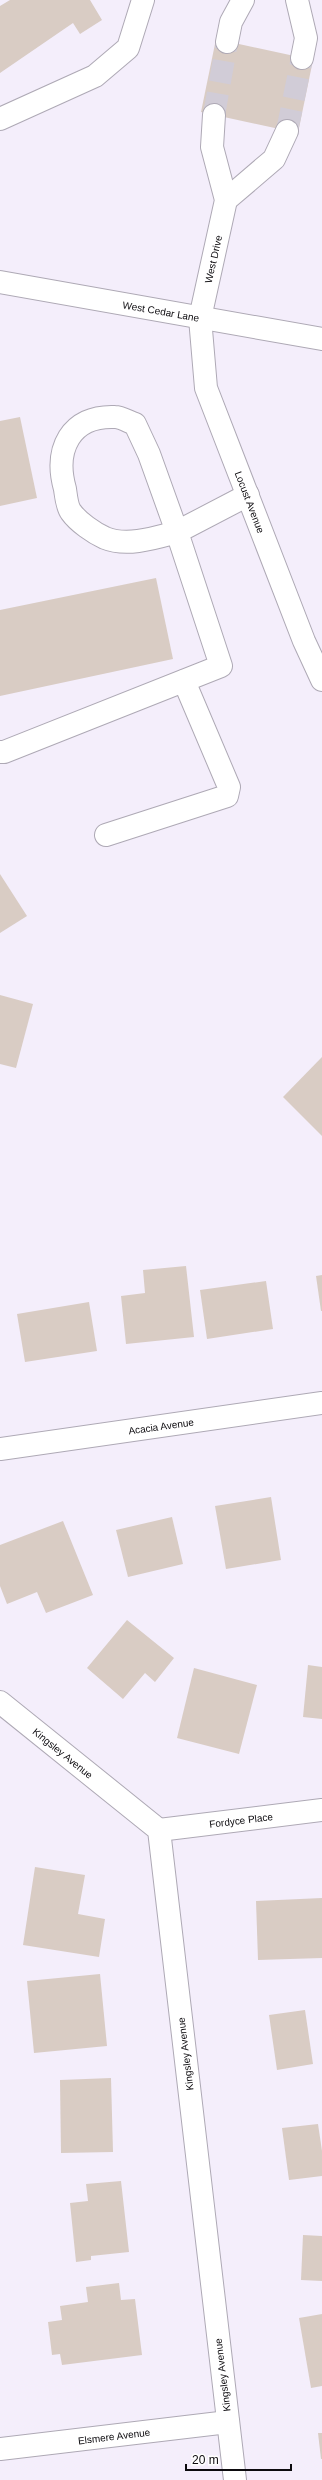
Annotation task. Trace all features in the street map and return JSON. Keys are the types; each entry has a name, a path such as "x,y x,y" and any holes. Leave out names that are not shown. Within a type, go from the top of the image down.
{"street":[{"path":"0,119 96,76 128,48 144,0"},
{"path":"227,42 231,22 243,0"},
{"path":"297,0 306,38 302,58"},
{"name":"West Drive","path":"200,318 226,200 212,147 214,115"},
{"path":"226,200 274,159 287,131"},
{"name":"West Cedar Lane","path":"0,282 322,339"},
{"name":"Locust Avenue","path":"200,318 206,388 304,641 322,680"},
{"path":"0,752 4,752 221,666 177,532 149,454 135,424 116,417 96,418 78,427 65,442 60,460 60,472 71,512 83,523 106,538 130,542 177,532 248,495"},
{"path":"106,835 227,796 229,787 184,681"},
{"name":"Acacia Avenue","path":"0,1449 322,1403"},
{"name":"Kingsley Avenue","path":"0,1702 159,1830 235,2480"},
{"name":"Fordyce Place","path":"159,1830 322,1810"},
{"name":"Elsmere Avenue","path":"0,2449 228,2422"}],"building":[{"path":"10,0 90,0 102,20 80,34 73,23 0,73 0,6"},
{"path":"216,39 313,60 298,133 201,112"},
{"path":"20,417 37,498 0,506 0,421"},
{"path":"156,578 173,659 0,696 0,610"},
{"path":"0,874 27,916 0,933"},
{"path":"0,995 33,1004 16,1068 0,1064"},
{"path":"322,1057 322,1136 283,1097"},
{"path":"186,1266 194,1337 126,1344 121,1296 145,1293 143,1270"},
{"path":"322,1275 322,1311 321,1311 316,1276"},
{"path":"266,1281 273,1329 207,1339 200,1290"},
{"path":"89,1302 97,1351 25,1362 17,1314"},
{"path":"271,1497 281,1560 226,1569 215,1506"},
{"path":"172,1517 183,1564 128,1577 116,1530"},
{"path":"63,1521 93,1595 46,1613 37,1592 7,1604 0,1586 0,1545"},
{"path":"127,1620 174,1658 155,1682 145,1673 123,1699 87,1668"},
{"path":"308,1665 322,1667 322,1719 303,1717"},
{"path":"194,1668 257,1685 239,1754 177,1738"},
{"path":"35,1867 85,1875 78,1914 105,1919 99,1957 23,1945"},
{"path":"322,1898 322,1958 258,1960 256,1901"},
{"path":"100,1974 107,2046 34,2053 27,1981"},
{"path":"305,2010 313,2064 277,2070 269,2015"},
{"path":"111,2078 113,2152 61,2153 60,2080"},
{"path":"318,2124 322,2151 322,2176 289,2180 282,2128"},
{"path":"121,2181 129,2252 91,2256 91,2260 76,2262 70,2203 88,2201 86,2184"},
{"path":"303,2235 322,2236 322,2281 301,2280"},
{"path":"119,2283 121,2300 135,2299 142,2355 62,2365 60,2354 52,2355 48,2322 62,2320 60,2306 88,2302 86,2287"},
{"path":"322,2314 322,2386 311,2388 299,2318"},
{"path":"318,2433 322,2433 322,2459 321,2459"}],"tunnel":[{"path":"214,115 227,42"},
{"path":"287,131 302,58"}]}
